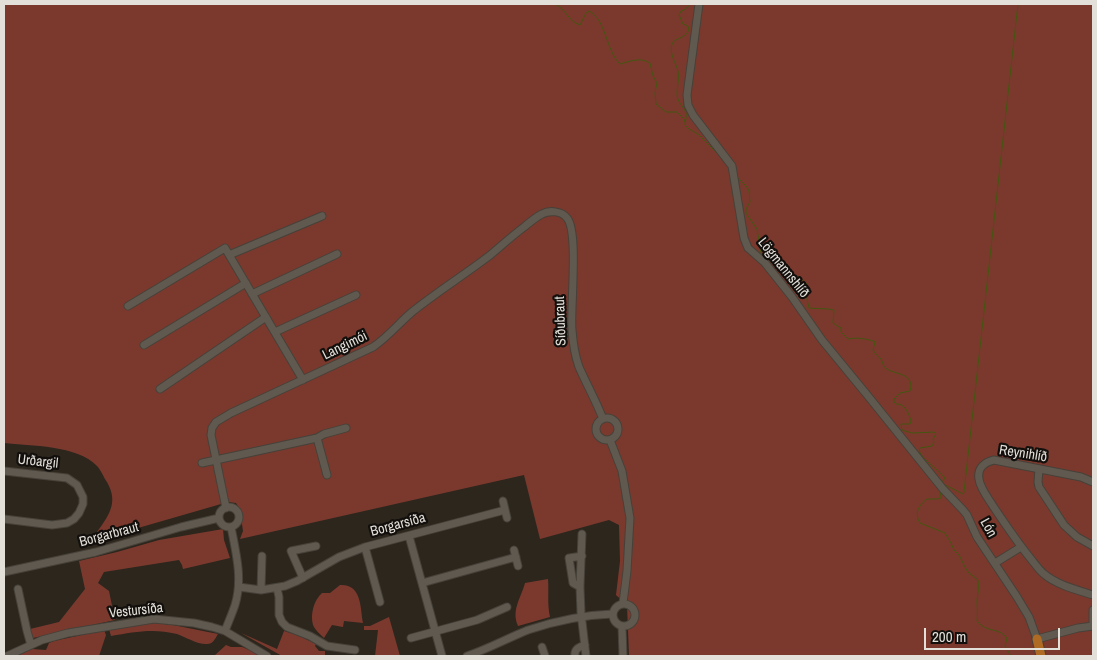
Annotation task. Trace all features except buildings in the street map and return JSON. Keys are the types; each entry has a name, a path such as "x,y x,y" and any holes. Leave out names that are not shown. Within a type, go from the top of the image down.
{"main road":[{"path":"1036,638 1041,656"}],"street":[{"name":"Lögmannshlíð","path":"699,4 687,95 688,105 693,116 732,166 744,238 748,248 765,262 822,340 902,440"},
{"name":"Langimói","path":"226,508 211,435 212,428 216,422 231,412 373,347 412,312 489,256 542,214 556,212 568,218"},
{"path":"229,255 322,216"},
{"name":"Síðubraut","path":"568,218 572,238 572,325 575,354 603,418"},
{"path":"128,306 225,248 303,380"},
{"path":"252,294 337,254"},
{"path":"144,345 246,284"},
{"path":"275,332 356,294"},
{"path":"160,389 266,316"},
{"path":"603,418 610,418 618,426 617,434 610,440 602,440 596,432 596,424 603,418"},
{"path":"202,463 316,438 346,428"},
{"path":"316,438 327,475"},
{"path":"610,440 622,471 630,518 623,603"},
{"name":"Lón","path":"902,440 963,510 976,537 995,563 1028,616 1036,638"},
{"name":"Reynihlíð","path":"1093,482 1082,477 994,460 986,463 979,472 981,486 1021,547 1042,572 1065,585 1093,595"},
{"path":"1039,469 1039,487 1064,525 1077,537 1093,546"},
{"name":"Urðargil","path":"4,471 67,478 77,485 83,498 83,504 74,519 64,524 52,525 4,519"},
{"name":"Borgarsíða","path":"239,587 262,590 277,588 303,578 339,557 365,547 506,514 503,501"},
{"path":"226,508 232,508 238,514 236,523 231,527 222,524 219,518 221,512 226,508"},
{"name":"Borgarbraut","path":"4,572 96,552 219,518"},
{"path":"225,631 235,605 239,587 239,571 231,527"},
{"path":"582,534 580,587 581,617 586,656"},
{"path":"409,536 442,656"},
{"path":"303,578 288,551 316,546"},
{"path":"365,547 379,602"},
{"path":"995,563 1021,547"},
{"path":"422,583 515,553 518,566"},
{"path":"262,556 262,590"},
{"path":"580,587 573,583 569,558 582,556"},
{"path":"277,588 279,615 287,627 310,636 325,646 355,650"},
{"path":"18,589 31,645"},
{"path":"623,603 630,605 634,610 635,617 632,623 622,626 614,621 612,614 615,607 623,603"},
{"path":"411,638 477,620 507,607"},
{"path":"1036,638 1093,625 1093,610"},
{"path":"467,656 528,630 581,617 612,614"},
{"name":"Vestursíða","path":"6,656 43,640 154,620 194,623 225,631 267,656"},
{"path":"622,626 623,656"},
{"path":"576,656 576,650 585,644"},
{"path":"542,647 545,656"},
{"path":"489,648 492,656"}],"shaded area":[{"path":"4,4 1093,4 1093,656 629,656 627,605 616,595 620,561 619,525 609,520 540,539 524,475 240,539 243,531 240,510 236,503 228,502 100,539 97,532 112,506 112,493 97,466 88,459 66,450 4,443"},
{"path":"223,529 224,540 230,558 183,569 179,560 104,572 98,583 109,591 115,620 33,638 30,629 59,622 85,589 79,561 159,540"},
{"path":"548,579 550,617 518,626 516,609 525,583"},
{"path":"340,585 352,588 356,592 359,598 363,623 344,621 343,627 332,625 324,638 313,625 313,608 322,593 330,593"},
{"path":"389,617 400,656 375,656 378,630 364,630 364,626 370,626"},
{"path":"155,623 218,634 212,642 204,644 177,634 160,631 111,636 109,629"},
{"path":"104,630 106,635 99,656 17,656 32,649 46,650 49,643 54,641"},
{"path":"284,631 316,644 315,646 319,651 325,651 325,656 282,656 241,633 277,649"},
{"path":"226,645 242,647 264,656 214,656"}],"waterway":[{"path":"555,4 580,25 586,13 589,11 595,15 603,28 615,58 620,64 639,60 650,63 657,83 655,93 656,104 666,112 677,112 685,122"},
{"path":"691,4 681,11 679,15 683,24 688,26 689,30 685,35 673,42 671,48 678,71 677,96 686,113 685,125 698,134 723,159"},
{"path":"943,484 963,494 964,492 1018,4"},
{"path":"737,177 749,191 750,202 746,213 757,229 761,253 776,266 787,273 799,277 807,284 809,308 834,310 833,323 841,328 841,332 848,339 858,338 874,341 873,350 885,367 910,381 910,391 900,393 894,399 896,404 902,405 906,410 911,421 910,424 901,424 902,430 912,433 934,432 936,434 932,446 920,448 919,451 945,478 941,482"},
{"path":"940,490 941,498 927,499 918,509 918,519 920,523 945,533 968,572 978,580 977,621 984,627 1000,632 1007,638 1005,646 1011,656"}]}
